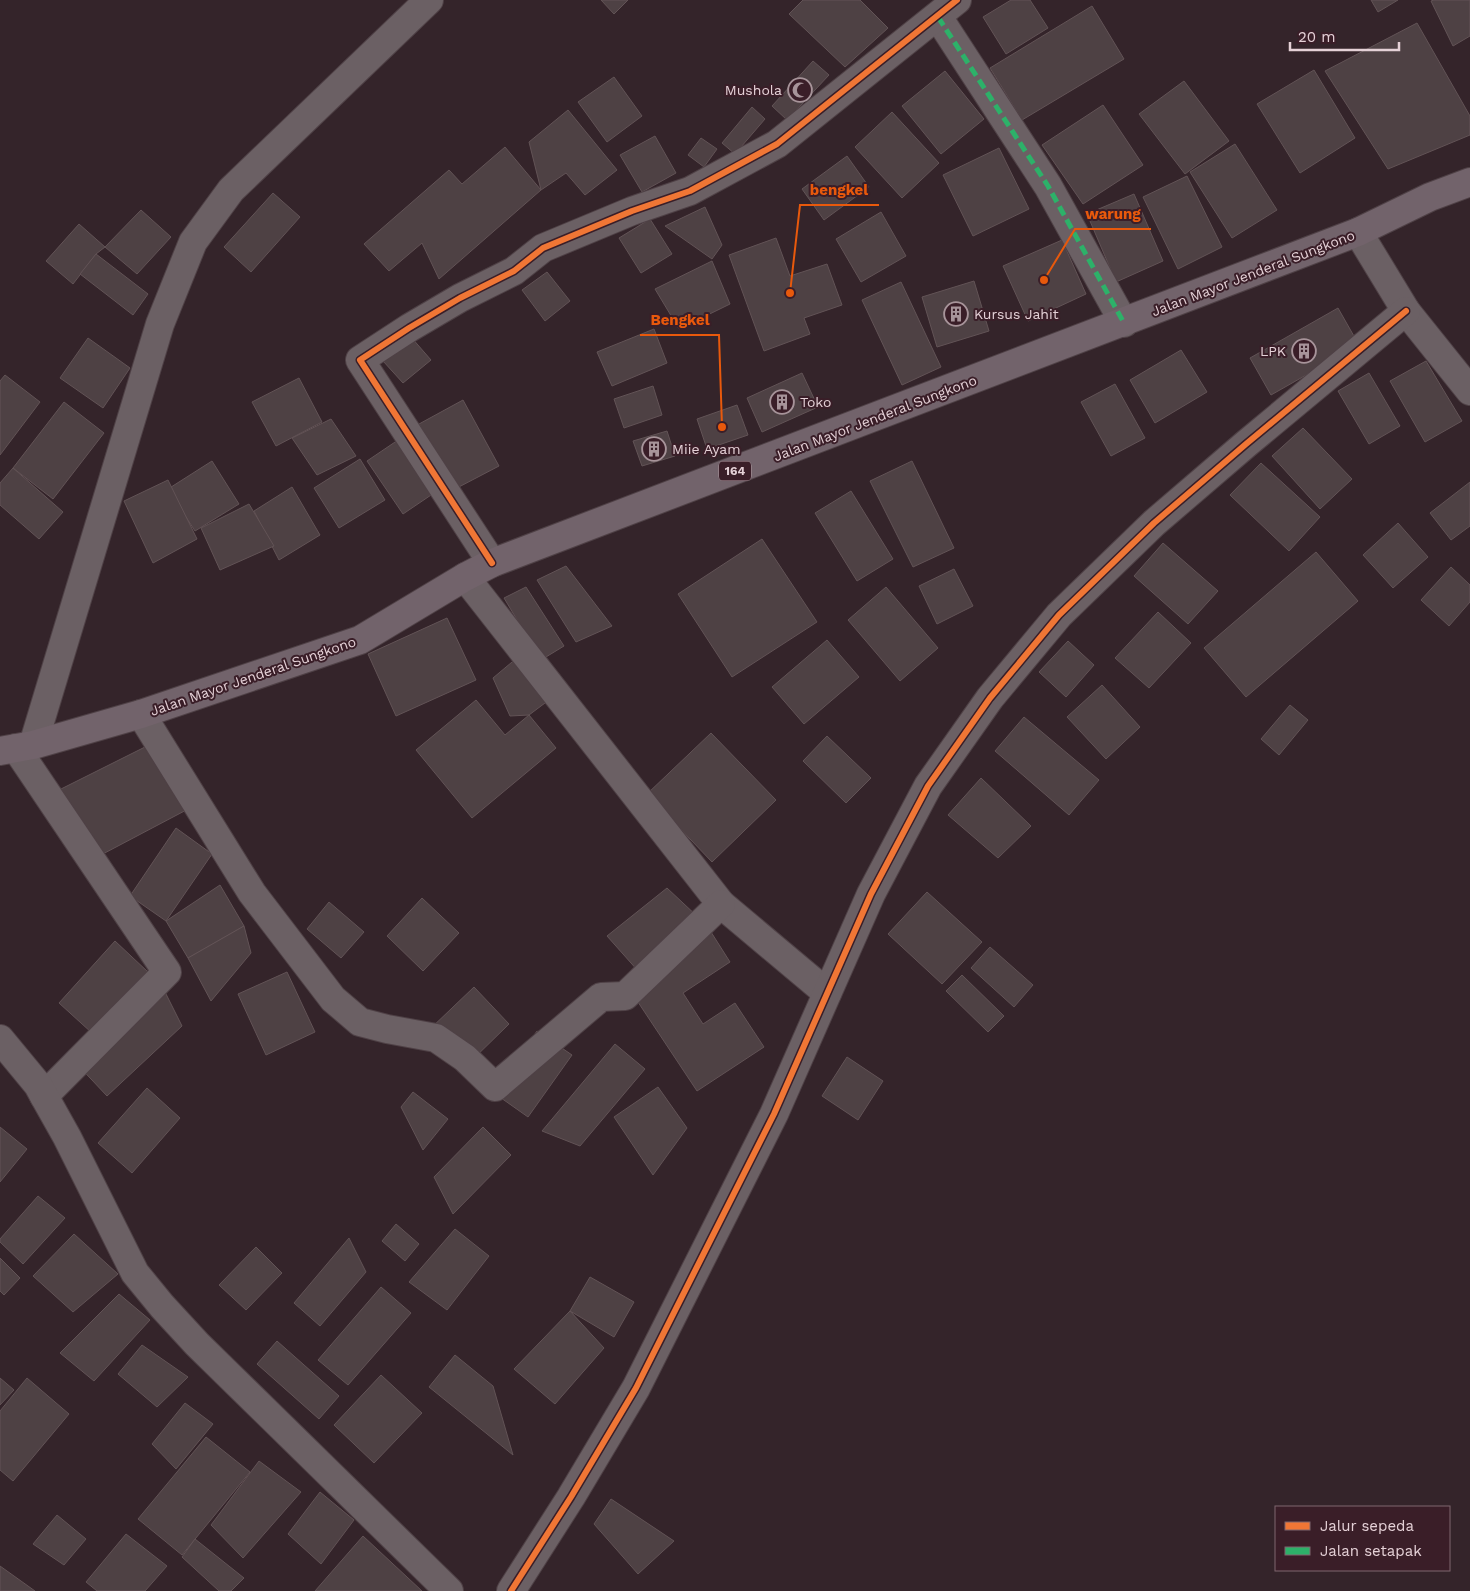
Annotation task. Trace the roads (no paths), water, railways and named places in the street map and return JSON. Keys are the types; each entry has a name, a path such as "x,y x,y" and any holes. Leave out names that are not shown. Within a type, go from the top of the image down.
{"main road":[{"name":"Jalan Mayor Jenderal Sungkono","path":"16,748 141,714 360,640 465,577 492,563 1358,232 1430,197 1470,182"}],"street":[{"path":"44,1096 167,972 16,748 160,324 193,242 231,190 429,0"},
{"path":"492,563 360,360 460,298 514,271 543,248 632,211 690,191 777,144 948,8 1124,323"},
{"path":"1358,232 1406,311 1470,390"},
{"path":"510,1591 571,1497 636,1388 774,1114 871,894 928,786 990,698 1059,615 1154,523 1406,311"},
{"path":"465,577 721,904 827,992"},
{"path":"141,714 252,893 333,999 360,1022 436,1038 465,1058 495,1087 600,997 625,996 721,904"},
{"path":"0,1039 38,1085 67,1137 140,1280 197,1344 449,1591"}],"place":[{"name":"Mushola","path":"800,90"},
{"name":"warung","path":"1044,280"},
{"name":"bengkel","path":"790,293"},
{"name":"Kursus Jahit","path":"956,314"},
{"name":"LPK","path":"1304,351"},
{"name":"Toko","path":"782,402"},
{"name":"Bengkel","path":"722,427"},
{"name":"Miie Ayam","path":"654,449"}]}
